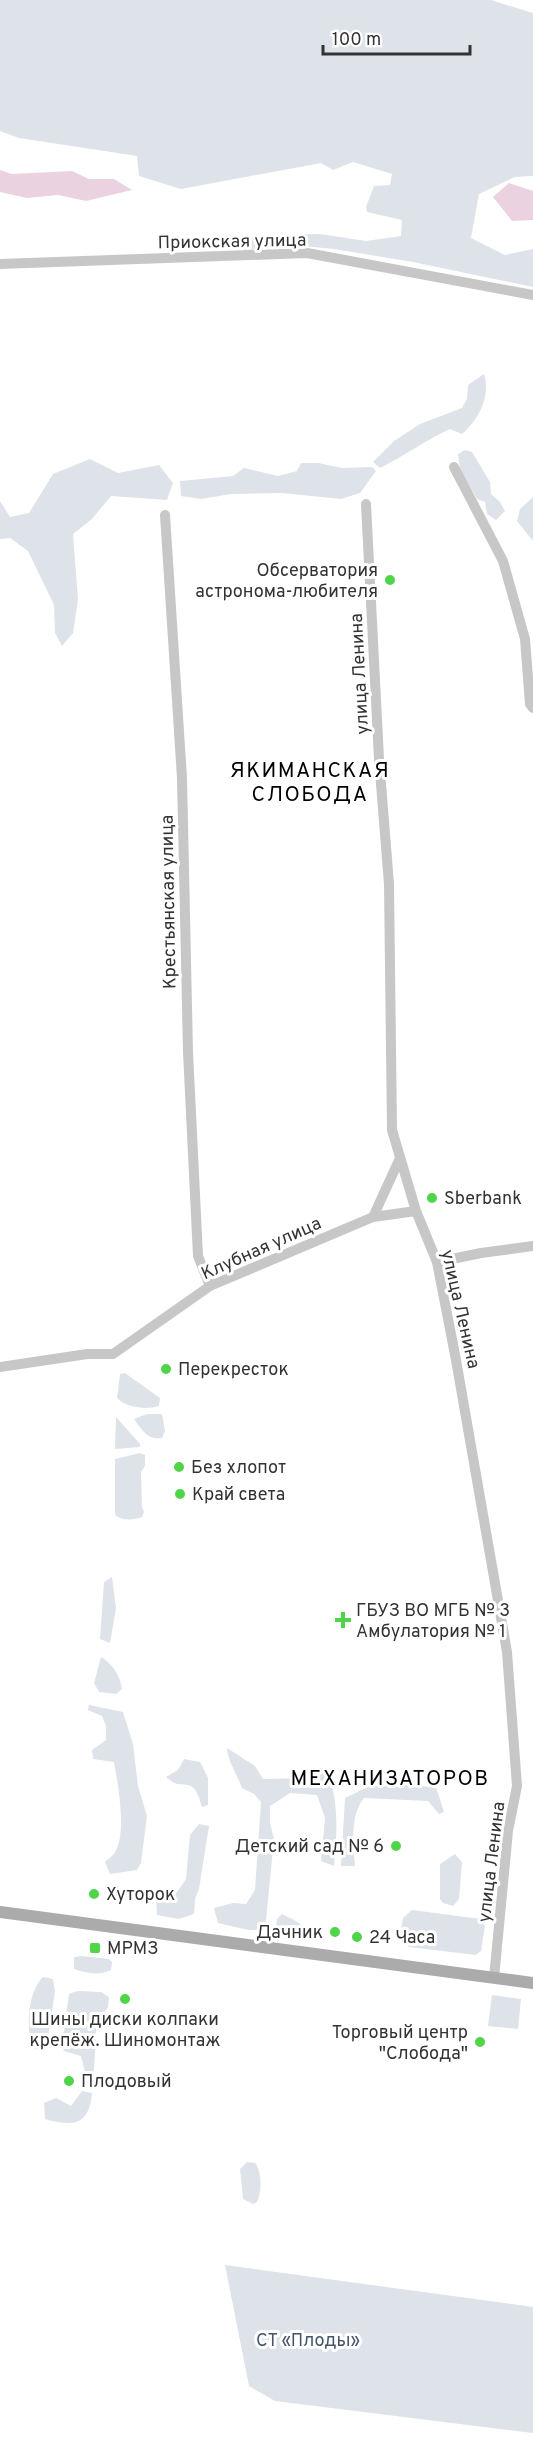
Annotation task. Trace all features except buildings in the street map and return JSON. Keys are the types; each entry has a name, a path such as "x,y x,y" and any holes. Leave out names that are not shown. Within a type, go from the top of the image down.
{"main road":[{"path":"0,1912 533,1983"}],"street":[{"name":"Приокская улица","path":"0,264 307,254 533,295"},
{"path":"454,467 502,561 525,639 530,704 533,708"},
{"name":"улица Ленина","path":"366,504 380,759 390,884 392,1130 416,1211 436,1262 456,1360 507,1652 517,1786 508,1832 494,1978"},
{"name":"Крестьянская улица","path":"165,515 182,778 188,1052 198,1256 210,1286"},
{"path":"373,1217 400,1158"},
{"name":"Клубная улица","path":"0,1367 87,1354 113,1354 210,1286 373,1217 416,1211"},
{"path":"436,1262 533,1246"}],"green space":[{"path":"0,0 491,0 533,13 533,176 515,177 479,194 471,238 505,255 533,249 533,287 413,262 334,249 303,246 244,250 239,244 260,235 320,234 366,241 401,236 402,220 367,212 366,207 374,186 390,185 392,174 353,162 333,170 321,163 181,189 139,176 137,156 19,138 0,131"},
{"path":"484,374 485,399 474,421 462,434 450,429 380,468 373,462 394,441 420,424 462,408 467,399 468,385"},
{"path":"465,450 472,452 490,482 491,494 500,502 505,511 496,520 487,514 485,502 477,499 460,469 458,454"},
{"path":"90,459 118,473 159,465 173,483 167,500 111,496 92,519 73,534 78,600 73,633 62,646 55,633 54,605 28,551 10,538 0,539 0,501 10,517 29,513 53,474"},
{"path":"301,463 318,463 342,468 372,467 376,471 360,493 341,499 282,493 231,494 201,499 181,496 180,481 233,476 244,468 278,476 297,471"},
{"path":"533,497 533,541 517,521 520,509"},
{"path":"125,1373 160,1398 159,1406 137,1407 117,1398 120,1374"},
{"path":"147,1414 162,1414 165,1431 162,1438 149,1436 134,1419"},
{"path":"116,1417 140,1444 140,1447 115,1449"},
{"path":"140,1453 145,1455 145,1466 141,1472 144,1512 139,1518 121,1518 115,1515 115,1459"},
{"path":"112,1577 116,1608 110,1643 100,1639 104,1582"},
{"path":"101,1657 120,1679 122,1689 116,1694 99,1692 94,1683"},
{"path":"89,1705 123,1712 133,1744 138,1786 147,1816 141,1863 137,1870 110,1874 105,1862 119,1844 121,1821 119,1795 114,1762 93,1759 92,1750 106,1740 106,1726 102,1716 88,1710"},
{"path":"227,1748 255,1766 263,1779 309,1778 324,1768 333,1789 336,1829 334,1866 321,1861 325,1818 317,1795 290,1793 270,1806 270,1823 274,1839 265,1930 248,1930 218,1923 214,1908 233,1903 246,1904 255,1890 261,1802 254,1794 242,1788"},
{"path":"184,1759 200,1762 208,1778 208,1805 202,1807 199,1796 191,1786 172,1782 166,1777 178,1770"},
{"path":"370,1786 436,1787 444,1812 439,1814 428,1801 364,1798 354,1821 355,1866 341,1866 345,1798"},
{"path":"199,1824 209,1826 194,1914 179,1919 157,1915 156,1898 175,1895 186,1879 190,1835"},
{"path":"455,1854 462,1862 459,1899 453,1906 443,1903 440,1899 440,1864"},
{"path":"412,1910 481,1919 485,1926 481,1951 476,1955 409,1947 403,1941 401,1931 403,1918"},
{"path":"282,1914 304,1927 303,1936 275,1932 277,1919"},
{"path":"74,1957 109,1959 112,1962 111,1970 92,1973 74,1969"},
{"path":"43,1977 53,1979 55,1991 47,2044 41,2050 31,2048 29,2020 31,2001"},
{"path":"77,1991 101,1992 109,1997 108,2008 97,2019 92,2076 85,2072 81,2056 64,2051 62,2047 69,1994"},
{"path":"492,1995 521,1999 518,2029 488,2026"},
{"path":"82,2091 92,2093 90,2104 83,2118 71,2123 45,2119 44,2103 56,2098 71,2106"},
{"path":"247,2162 255,2163 260,2176 259,2198 253,2204 243,2199 240,2169"},
{"name":"СТ «Плоды»","path":"225,2265 533,2307 533,2433 275,2401 249,2386"}],"shaded area":[{"path":"0,170 12,174 72,171 89,179 114,179 132,190 86,201 58,195 27,198 0,192"},
{"path":"509,183 533,191 533,220 512,221 493,197"}],"place":[{"name":"Обсерватория астронома-любителя","path":"390,580"},
{"name":"Sberbank","path":"432,1198"},
{"name":"Перекресток","path":"166,1369"},
{"name":"Без хлопот","path":"179,1467"},
{"name":"Край света","path":"180,1494"},
{"name":"ГБУЗ ВО МГБ № 3 Амбулатория № 1","path":"343,1620"},
{"name":"Детский сад № 6","path":"396,1846"},
{"name":"Хуторок","path":"94,1894"},
{"name":"Дачник","path":"335,1932"},
{"name":"24 Часа","path":"357,1937"},
{"name":"МРМЗ","path":"95,1948"},
{"name":"Шины диски колпаки крепёж. Шиномонтаж","path":"125,1999"},
{"name":"Торговый центр \"Слобода\"","path":"480,2042"},
{"name":"Плодовый","path":"69,2081"}],"district":[{"name":"ЯКИМАНСКАЯ СЛОБОДА","path":"310,782"},
{"name":"МЕХАНИЗАТОРОВ","path":"390,1778"}]}
